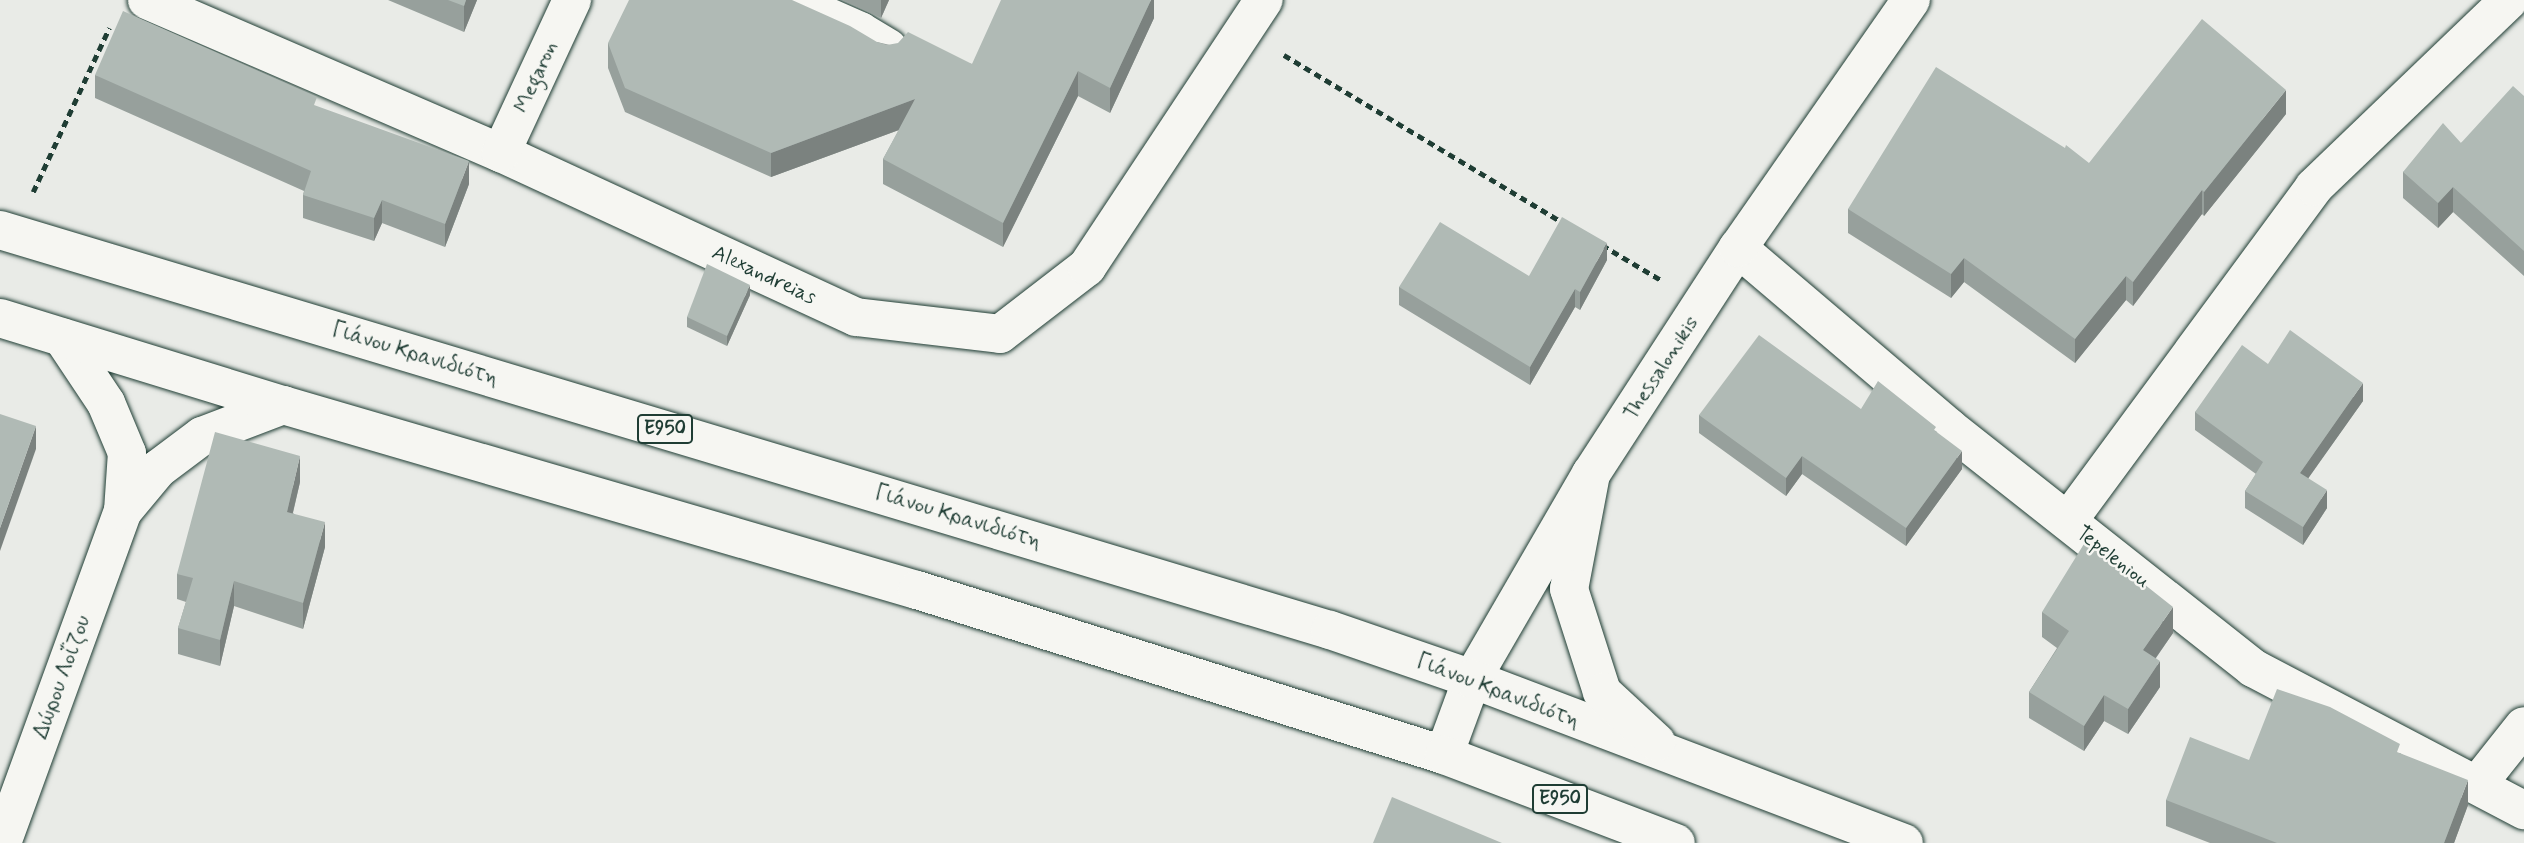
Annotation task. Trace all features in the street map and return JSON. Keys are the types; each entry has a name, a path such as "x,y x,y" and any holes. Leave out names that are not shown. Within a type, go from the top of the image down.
{"street":[{"name":"Alexandreias","path":"147,0 500,153 856,317 1000,334 1087,267 1254,15"},
{"name":"Megaron","path":"500,153 572,0"},
{"path":"790,0 860,31 888,48"},
{"name":"Thessalonikis","path":"1444,755 1472,679 1591,474 1738,248 1912,0"},
{"path":"2068,521 2314,187 2509,0"},
{"name":"Γιάνου Κρανιδιότη","path":"7,232 1317,626 1472,679 1904,843"},
{"name":"Tepeleniou","path":"1738,248 1948,427 2253,668 2524,810"},
{"name":"E950","path":"0,318 284,405 917,590 1444,755 1676,843"},
{"name":"Δώρου Λοΐζου","path":"2,843 123,511 127,453 106,403 62,337"},
{"name":"Δώρου Λοΐζου","path":"123,511 158,469 202,436 284,405"},
{"path":"1591,474 1569,589 1602,692 1672,757"},
{"path":"2477,785 2524,726"}],"path":[{"path":"1254,15 1573,228"},
{"path":"7,232 111,24"},
{"path":"1596,242 1702,305"}],"building":[{"path":"448,0 466,0 464,6"},
{"path":"629,0 792,0 850,26 877,42 887,45 898,43 908,32 972,64 1001,0 1151,0 1110,88 1078,71 1003,223 883,159 915,99 771,153 625,88 608,43"},
{"path":"123,11 317,97 314,105 469,161 445,224 382,200 374,218 303,195 311,171 95,75"},
{"path":"2202,19 2286,90 2204,192 2202,190 2133,282 2126,276 2075,339 1964,258 1951,274 1848,209 1936,67 2065,148 2066,145 2089,163"},
{"path":"2513,86 2524,96 2524,251 2453,187 2438,203 2403,172 2443,123 2461,143"},
{"path":"1562,217 1607,243 1580,292 1575,289 1530,367 1399,287 1440,222 1529,276"},
{"path":"707,264 750,285 727,336 687,317"},
{"path":"2290,330 2363,383 2300,473 2327,490 2303,527 2245,491 2263,462 2195,412 2242,345 2268,364"},
{"path":"1759,335 1861,409 1878,381 1962,451 1906,528 1802,456 1786,478 1699,415"},
{"path":"0,414 36,426 0,528"},
{"path":"215,432 300,456 287,512 325,522 303,603 234,581 220,640 178,628 193,578 177,574"},
{"path":"2087,539 2173,607 2143,650 2160,661 2128,709 2104,695 2084,726 2029,692 2069,631 2042,612"},
{"path":"2277,689 2330,707 2400,744 2397,752 2468,780 2444,843 2277,843 2166,800 2190,737 2249,760"},
{"path":"1392,797 1502,843 1373,843"}]}
